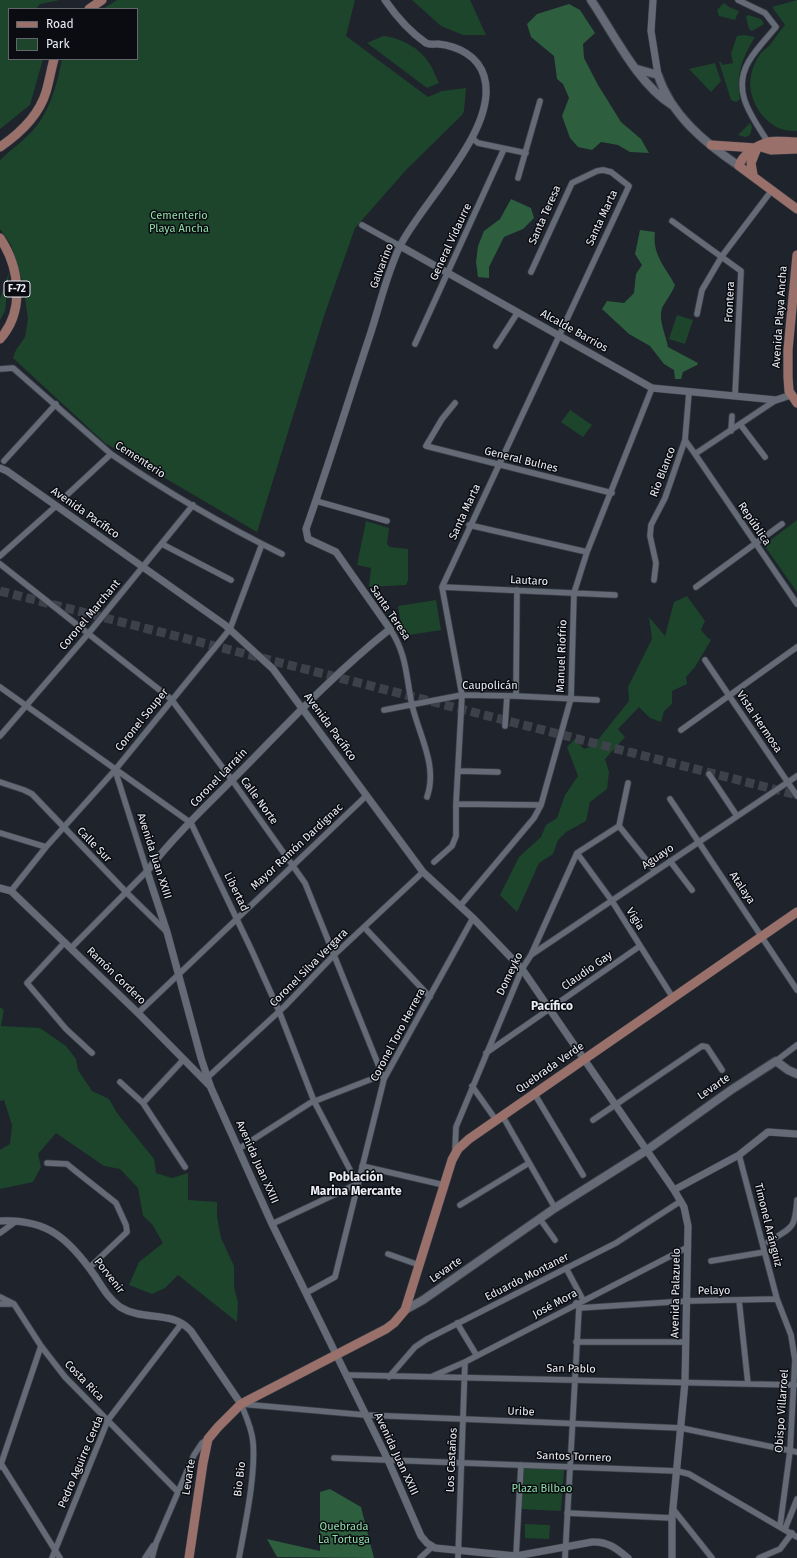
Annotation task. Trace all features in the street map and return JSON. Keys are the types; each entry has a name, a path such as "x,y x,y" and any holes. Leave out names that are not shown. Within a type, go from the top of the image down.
{"main road":[{"path":"90,8 102,0"},
{"path":"591,0 636,69 660,97 673,105"},
{"path":"0,147 20,131 40,105 46,94 54,60"},
{"path":"649,71 655,64"},
{"path":"636,69 649,71 659,78 673,105 697,134 797,209"},
{"path":"645,80 659,78"},
{"path":"711,144 762,146 797,142"},
{"path":"762,146 771,150 797,149"},
{"path":"739,166 742,158 762,146"},
{"path":"753,175 751,163 762,146"},
{"name":"F-72","path":"0,238 14,270 17,296 14,317 10,326 0,339"},
{"name":"Avenida Playa Ancha","path":"797,255 788,350 789,391 797,403"},
{"name":"Quebrada Verde","path":"405,1310 455,1154 465,1142 797,912"},
{"path":"776,1060 788,1070 797,1074"},
{"name":"Levarte","path":"188,1558 202,1463 208,1438 241,1404 337,1356 386,1329 394,1323 405,1310 423,1300 555,1208 646,1150 730,1090 776,1060"}],"street":[{"name":"Galvarino","path":"306,536 306,529 382,294 400,246 472,138 479,122 485,98 485,78 477,61 459,50 439,44 428,44 406,26 385,0"},
{"path":"653,0 651,31 655,64 659,78"},
{"path":"738,0 765,13 776,27 749,61 742,85 743,98 762,146"},
{"path":"518,178 540,101"},
{"path":"472,138 478,142 526,154"},
{"name":"General Vidaurre","path":"415,344 504,149"},
{"name":"Santa Teresa","path":"531,272 572,183 597,171 603,170 611,172 629,186"},
{"name":"Santa Marta","path":"442,587 469,525 629,186"},
{"path":"697,314 700,294 722,256 772,190"},
{"name":"Frontera","path":"672,221 739,269 742,275 735,396"},
{"name":"Alcalde Barrios","path":"362,225 652,388 776,400 791,395"},
{"path":"496,346 518,312"},
{"name":"Cementerio","path":"0,369 13,368 56,404 111,454 193,505 282,554"},
{"name":"Manuel Riofrio","path":"460,906 534,818 541,805 571,698 574,593 588,552 652,388"},
{"name":"Río Blanco","path":"654,580 656,563 650,536 651,525 665,498 685,440 689,392"},
{"path":"694,454 776,400"},
{"name":"General Bulnes","path":"455,403 442,419 426,446 612,493"},
{"path":"4,461 56,404"},
{"path":"731,431 732,416"},
{"path":"740,424 765,457"},
{"name":"República","path":"685,440 797,604"},
{"path":"68,494 111,454"},
{"name":"Avenida Pacífico","path":"0,468 7,471 230,629 273,669 423,872 473,918 522,969 585,1058"},
{"path":"316,501 387,521"},
{"name":"Coronel Marchant","path":"0,736 88,634 193,505"},
{"path":"0,556 56,506"},
{"path":"696,587 782,524"},
{"path":"469,525 588,552"},
{"name":"Santa Teresa","path":"306,536 312,541 336,552 390,629 402,650 412,706 429,764 431,786 427,797"},
{"path":"162,544 231,580"},
{"name":"Coronel Souper","path":"11,891 46,847 115,770 171,699 230,629 262,544"},
{"name":"Calle Norte","path":"0,564 171,699 232,780 305,883 333,956 383,1077"},
{"path":"434,862 455,841 462,695 442,587"},
{"name":"Lautaro","path":"442,587 615,595"},
{"path":"516,696 517,590"},
{"name":"Coronel Larraín","path":"71,948 126,893 232,780 303,709 366,648 390,629"},
{"path":"681,730 797,647"},
{"name":"Vista Hermosa","path":"705,660 797,796"},
{"name":"Libertad","path":"0,687 191,823 237,918 279,1011 314,1101 357,1184"},
{"name":"Caupolicán","path":"384,710 412,706 462,695 597,700"},
{"path":"505,726 506,696"},
{"name":"Avenida Juan XXIII","path":"115,770 167,932 201,1058 211,1088 240,1148 272,1224 388,1460 421,1536 430,1545"},
{"path":"459,771 498,772"},
{"path":"709,774 737,816"},
{"name":"Aguayo","path":"531,955 797,776"},
{"name":"Calle Sur","path":"0,782 32,794 126,893 167,932"},
{"path":"577,853 619,826 628,783"},
{"name":"Mayor Ramón Dardignac","path":"138,1013 366,796"},
{"name":"Atalaya","path":"670,799 763,936 797,990"},
{"path":"456,804 541,805"},
{"path":"619,826 655,871"},
{"path":"0,833 46,847"},
{"name":"Vigia","path":"577,853 612,901 673,998"},
{"name":"Domeyko","path":"455,1154 456,1127 472,1086 522,969 531,955 577,853"},
{"path":"670,861 692,890"},
{"name":"Coronel Silva Vergara","path":"208,1077 279,1011 333,956 423,872"},
{"name":"Ramón Cordero","path":"0,888 11,891 65,942 138,1013 211,1088"},
{"name":"Coronel Toro Herrera","path":"306,1293 335,1277 383,1077 473,918"},
{"path":"364,927 430,996"},
{"path":"65,942 27,983 66,1028 92,1053"},
{"name":"Claudio Gay","path":"486,1053 640,946"},
{"path":"592,1120 702,1046 707,1047 722,1070"},
{"name":"Levarte","path":"776,1060 797,1046"},
{"name":"Avenida Palazuelo","path":"585,1058 681,1201 688,1220 685,1382 672,1518 672,1558"},
{"path":"143,1104 184,1059"},
{"path":"240,1148 314,1101 383,1077"},
{"path":"120,1082 143,1104 185,1167"},
{"path":"472,1086 499,1117 529,1163 555,1208"},
{"path":"534,1093 583,1175"},
{"path":"674,1190 740,1155 768,1132 797,1134"},
{"name":"Timonel Aránguiz","path":"740,1155 777,1299"},
{"path":"47,1162 67,1164 80,1174 116,1203 126,1225 127,1232 89,1268"},
{"path":"460,1205 529,1163"},
{"path":"362,1166 444,1185"},
{"path":"272,1224 357,1184"},
{"path":"768,1242 792,1226 796,1221 797,1200"},
{"name":"Eduardo Montaner","path":"389,1377 415,1347 457,1323 616,1243 681,1201"},
{"path":"540,1219 555,1240"},
{"name":"Porvenir","path":"0,1221 33,1224 56,1232 71,1246 89,1268 110,1299 125,1310 140,1315 166,1317 182,1323"},
{"path":"0,1232 15,1222"},
{"name":"José Mora","path":"431,1376 477,1356 688,1247"},
{"path":"711,1261 765,1252"},
{"path":"388,1254 419,1265"},
{"path":"566,1268 583,1300"},
{"path":"0,1297 14,1304"},
{"name":"Pelayo","path":"578,1305 777,1299"},
{"name":"Obispo Villarroel","path":"777,1299 794,1335 796,1360 790,1451 782,1528"},
{"path":"739,1300 748,1384"},
{"path":"0,1304 14,1304"},
{"name":"Costa Rica","path":"14,1304 41,1346 65,1377 177,1491"},
{"path":"565,1558 578,1305"},
{"path":"182,1323 190,1331 241,1404"},
{"name":"Pedro Aguirre Cerda","path":"52,1558 108,1420 182,1323"},
{"path":"457,1323 477,1356"},
{"path":"576,1342 686,1342"},
{"path":"41,1346 1,1465 60,1558"},
{"name":"Los Castaños","path":"458,1555 465,1362"},
{"name":"San Pablo","path":"347,1375 795,1385"},
{"name":"Uribe","path":"241,1404 365,1415 681,1428 797,1452"},
{"name":"Bio Bio","path":"240,1558 253,1459 253,1442 250,1426 241,1404"},
{"path":"152,1558 156,1543 177,1491 194,1455 202,1443 208,1438"},
{"name":"Santos Tornero","path":"334,1458 677,1471 689,1474 797,1537"},
{"path":"516,1556 521,1465"},
{"path":"782,1528 797,1499"},
{"path":"673,1509 712,1558"},
{"path":"567,1513 672,1518"},
{"path":"759,1558 780,1549 792,1533"},
{"path":"420,1558 430,1545 458,1555 516,1556 592,1542 602,1542 613,1546 628,1558"},
{"path":"145,1558 156,1543"}],"green space":[{"path":"0,0 60,0 40,4 37,8 8,8 8,60 43,60 30,105 0,129"},
{"name":"Cementerio Playa Ancha","path":"117,0 355,0 346,36 428,97 442,91 466,88 464,111 462,115 406,170 355,228 325,313 257,532 105,443 13,358 16,350 25,337 28,319 23,283 11,245 0,229 0,160 28,135 42,118 52,97 62,60 138,60 138,8 105,8"},
{"path":"412,0 470,0 486,35 463,35 441,26"},
{"path":"797,0 797,131 792,131 778,128 762,115 753,100 750,84 756,61 785,25 772,7"},
{"path":"724,3 739,11 735,20 719,16 717,10"},
{"path":"569,4 580,10 595,33 583,44 584,58 598,85 621,122 641,139 649,153 630,152 618,145 601,142 592,150 578,147 570,138 562,116 569,98 563,84 557,79 554,56 531,37 527,24 537,14"},
{"path":"748,15 761,19 764,24 752,31 749,29 746,17"},
{"path":"744,35 755,37 743,59 739,81 740,99 736,102 731,100 719,62 721,62 722,65 733,63 731,54 737,36"},
{"path":"383,36 395,38 413,47 423,55 429,62 439,83 427,88 367,43"},
{"path":"715,63 721,81 711,92 689,69"},
{"path":"750,123 752,127 750,135 745,137 738,135"},
{"path":"511,199 531,208 534,218 523,229 504,237 489,267 489,278 478,277 476,262 478,246 484,231 500,219"},
{"path":"640,230 655,232 655,247 657,254 675,285 662,308 661,313 668,347 698,363 697,365 683,372 681,379 675,379 674,370 664,364 650,346 629,334 602,309 607,301 624,303 634,293 636,274 642,265 635,254"},
{"path":"9,272 5,311 0,320 0,299"},
{"path":"677,315 693,320 685,344 669,339"},
{"path":"570,410 592,425 583,437 561,422"},
{"path":"797,520 797,592 764,545"},
{"path":"366,521 389,528 387,544 390,547 408,549 408,580 406,585 369,587 371,568 357,565"},
{"path":"687,596 705,621 701,630 711,640 695,667 686,677 687,684 672,691 672,704 664,711 661,722 650,718 639,707 618,729 625,737 605,759 609,772 607,789 590,802 586,821 566,832 558,840 553,854 539,863 517,912 500,895 519,857 541,837 546,825 557,818 565,795 578,776 567,747 575,739 584,749 593,746 629,701 628,687 652,639 649,617 665,636 674,602"},
{"path":"436,600 441,630 403,636 398,606"},
{"path":"0,1007 4,1010 1,1026 40,1028 66,1046 76,1059 78,1070 92,1091 109,1099 117,1113 154,1159 156,1173 172,1178 188,1173 188,1200 217,1202 217,1217 221,1238 234,1266 234,1287 238,1303 237,1322 178,1275 165,1288 152,1294 129,1285 139,1262 163,1243 152,1224 143,1216 138,1188 120,1169 104,1166 56,1133 38,1154 41,1167 33,1182 0,1189 0,1150 10,1144 12,1125 4,1100 0,1101"},
{"name":"Plaza Bilbao","path":"523,1468 564,1470 561,1511 521,1509"},
{"name":"Quebrada La Tortuga","path":"330,1489 361,1507 374,1558 277,1557 267,1539 320,1551 320,1492"},
{"path":"525,1524 550,1525 549,1539 525,1538"}],"tunnel":[{"path":"0,591 797,795"}],"district":[{"name":"Pacífico","path":"552,1007"},
{"name":"Población Marina Mercante","path":"356,1185"}]}
